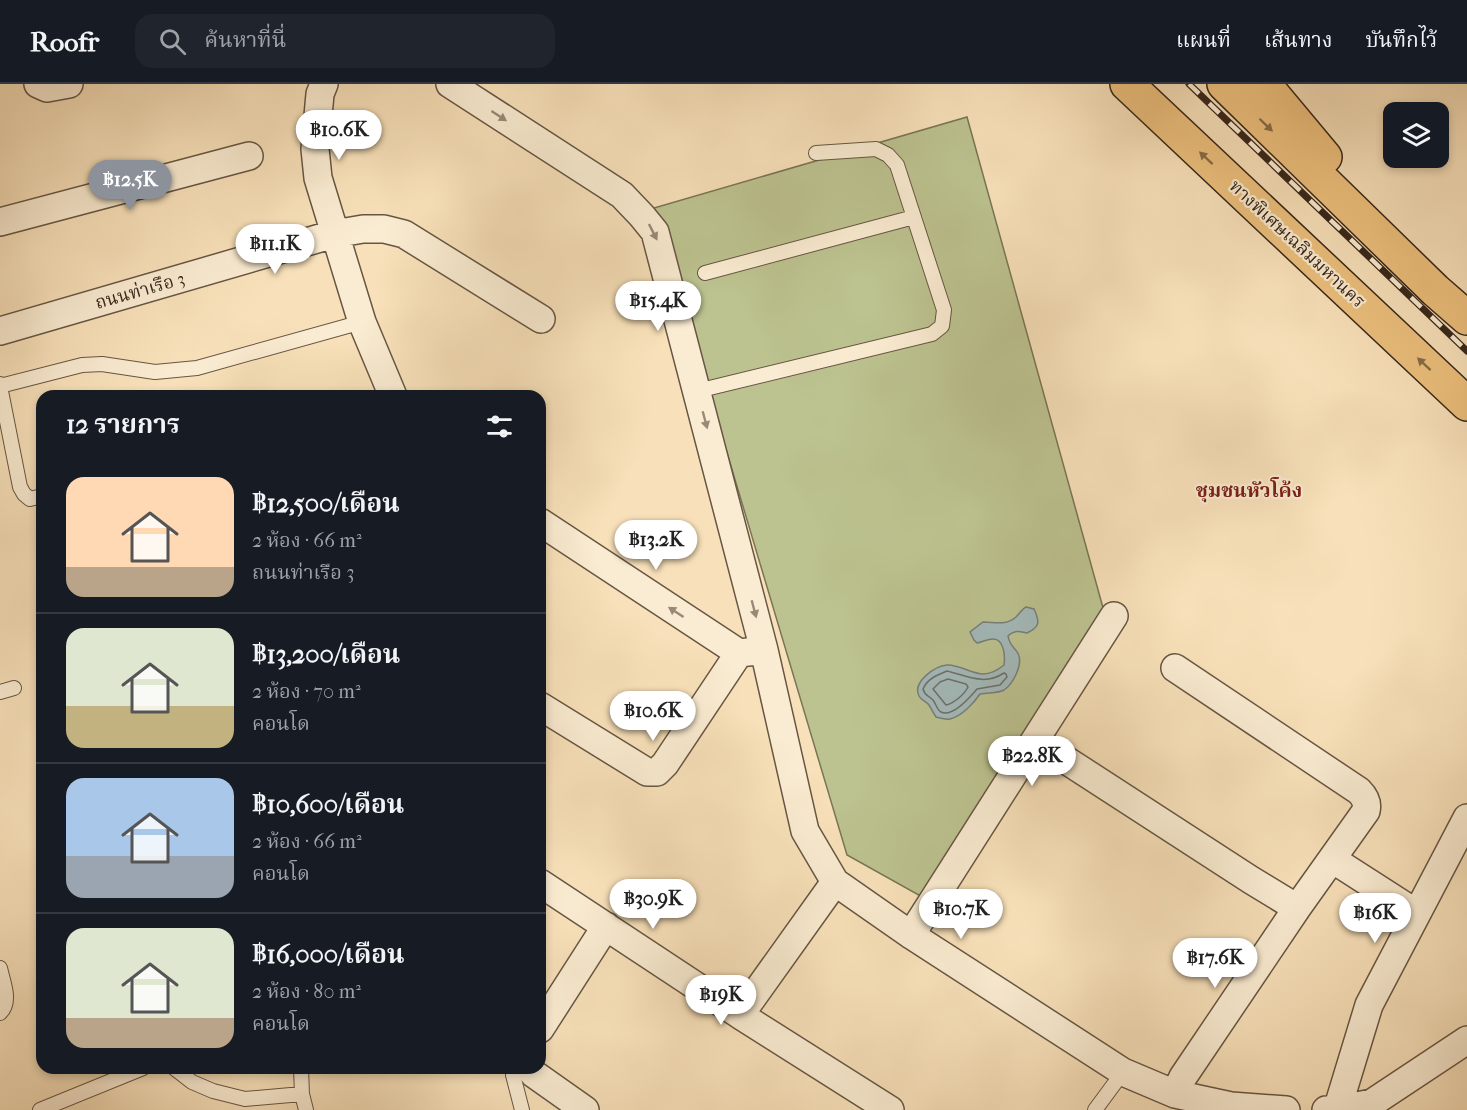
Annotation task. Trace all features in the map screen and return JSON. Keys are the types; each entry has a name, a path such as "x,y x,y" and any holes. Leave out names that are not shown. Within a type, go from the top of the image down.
{"highway":[{"name":"ทางพิเศษเฉลิมมหานคร","path":"1127,84 1467,404"},
{"path":"1224,84 1435,290 1467,318"},
{"path":"1264,84 1435,290"}],"street":[{"path":"38,84 47,88 69,84"},
{"path":"324,84 320,94 315,149 318,178 362,322 390,390"},
{"path":"450,84 622,195 655,232 697,391 752,652 805,831 835,882 911,935 1123,1072 1175,1094 1231,1108 1286,1110"},
{"path":"0,222 249,156"},
{"name":"ถนนท่าเรือ 3","path":"0,332 334,234 363,229 384,229 404,234 540,319"},
{"path":"546,526 752,652"},
{"path":"911,935 1114,616"},
{"path":"546,710 647,772 657,772 752,652"},
{"path":"1175,668 1359,791 1364,795 1367,806 1366,811 1297,908 1183,1077 1175,1094"},
{"path":"1035,740 1297,908"},
{"path":"1337,1110 1369,1005 1467,818"},
{"path":"1332,859 1416,913"},
{"path":"741,1015 835,882"},
{"path":"546,887 875,1106"},
{"path":"546,1020 606,926"},
{"path":"1326,1110 1372,1103 1467,1041"},
{"path":"534,1074 585,1110"}],"lane":[{"path":"697,391 932,334 942,326 944,310 897,165 888,155 876,149 816,153"},
{"path":"705,273 914,217"},
{"path":"36,498 30,499 20,487 0,385 82,365 102,364 155,372 197,368 362,322"},
{"path":"0,692 14,688"},
{"path":"0,968 7,999 5,1008 0,1013"},
{"path":"1095,1110 1123,1072"},
{"path":"40,1110 128,1074"},
{"path":"182,1074 192,1082 213,1091 245,1099 302,1094"},
{"path":"301,1074 302,1094 306,1110"},
{"path":"521,1074 522,1110"}],"green space":[{"path":"967,117 1105,615 924,898 847,855 654,208"}],"water":[{"path":"1026,607 1034,609 1038,624 1027,633 1017,632 1008,636 1020,660 1011,684 1001,691 980,694 967,709 950,719 936,717 929,705 919,696 919,685 922,680 931,672 947,665 983,674 999,669 1004,665 1000,642 989,639 977,643 970,632 983,622 1008,622"}],"railway":[{"path":"1189,84 1467,351"}],"district":[{"name":"ชุมชนหัวโค้ง","path":"1249,490"}]}
